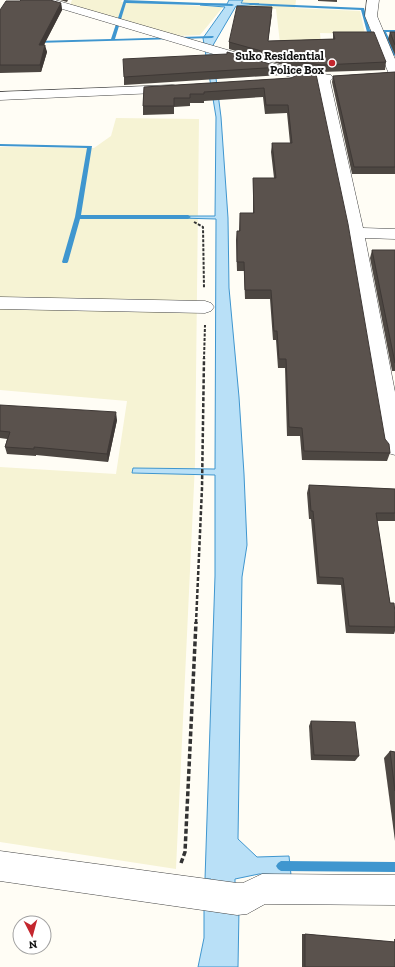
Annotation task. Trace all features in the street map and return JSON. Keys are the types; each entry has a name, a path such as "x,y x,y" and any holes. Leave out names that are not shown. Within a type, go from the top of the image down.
{"street":[{"path":"42,0 299,75 320,78 335,77"},
{"path":"373,0 371,16 395,74 380,75"},
{"path":"275,82 290,81 298,78 299,75"},
{"path":"320,78 323,81 356,233 395,447"},
{"path":"0,96 186,88"},
{"path":"356,233 395,234"},
{"path":"0,303 205,307"},
{"path":"0,866 237,899 247,898 262,889 395,890"}],"path":[{"path":"172,890 185,852 202,488 205,307 203,227 194,222"}],"shaded area":[{"path":"72,0 122,0 121,2 223,7 200,35 177,36 70,5"},
{"path":"243,0 296,0 295,8 360,11 365,34 320,33 321,42 280,43 276,9 239,6"},
{"path":"116,118 199,119 195,464 176,869 0,842 0,467 116,474 127,401 0,390 0,147 94,148 111,136"}],"water":[{"path":"229,0 243,0 241,3 259,4 236,6 212,47 221,117 228,218 229,288 239,397 247,545 242,577 238,839 257,857 289,856 291,875 259,874 235,879 235,909 239,909 238,967 198,967 204,938 204,910 213,910 211,879 205,879 215,576 215,475 132,473 133,468 215,469 216,219 179,218 179,216 215,216 216,117 203,38 225,7 200,4 227,4"}],"building":[{"path":"50,0 61,3 39,45 45,45 40,65 0,65 0,10 6,1"},
{"path":"237,6 272,7 268,41 335,39 333,32 374,32 386,62 322,65 301,62 229,42"},
{"path":"390,32 395,32 395,45"},
{"path":"227,52 281,67 124,77 123,59 227,54"},
{"path":"304,72 316,74 348,224 385,439 389,444 390,453 304,451 302,428 289,427 286,359 279,359 277,331 274,331 271,290 245,290 244,262 237,262 237,231 240,231 240,213 254,213 253,178 276,178 272,143 292,143 288,105 266,105 264,88 190,94 190,98 174,98 174,106 143,106 144,87 291,78"},
{"path":"395,72 395,167 354,167 333,76"},
{"path":"372,250 395,250 395,363"},
{"path":"0,405 116,412 107,454 34,447 34,449 5,447 10,432 0,431"},
{"path":"309,485 395,489 395,513 376,513 390,603 394,603 395,627 349,626 343,578 319,577"},
{"path":"311,721 355,722 359,756 314,755"},
{"path":"390,751 395,752 395,791"},
{"path":"305,934 395,942 395,967 305,967"}],"waterway":[{"path":"113,40 125,2"},
{"path":"125,2 232,5"},
{"path":"251,4 363,9 368,31 384,31"},
{"path":"384,31 395,31"},
{"path":"384,31 395,55"},
{"path":"113,40 212,37"},
{"path":"36,42 113,40"},
{"path":"0,145 90,147 78,217"},
{"path":"65,262 78,217"},
{"path":"78,217 188,217"},
{"path":"281,866 395,867"}],"place":[{"name":"Suko Residential Police Box","path":"332,63"}]}
